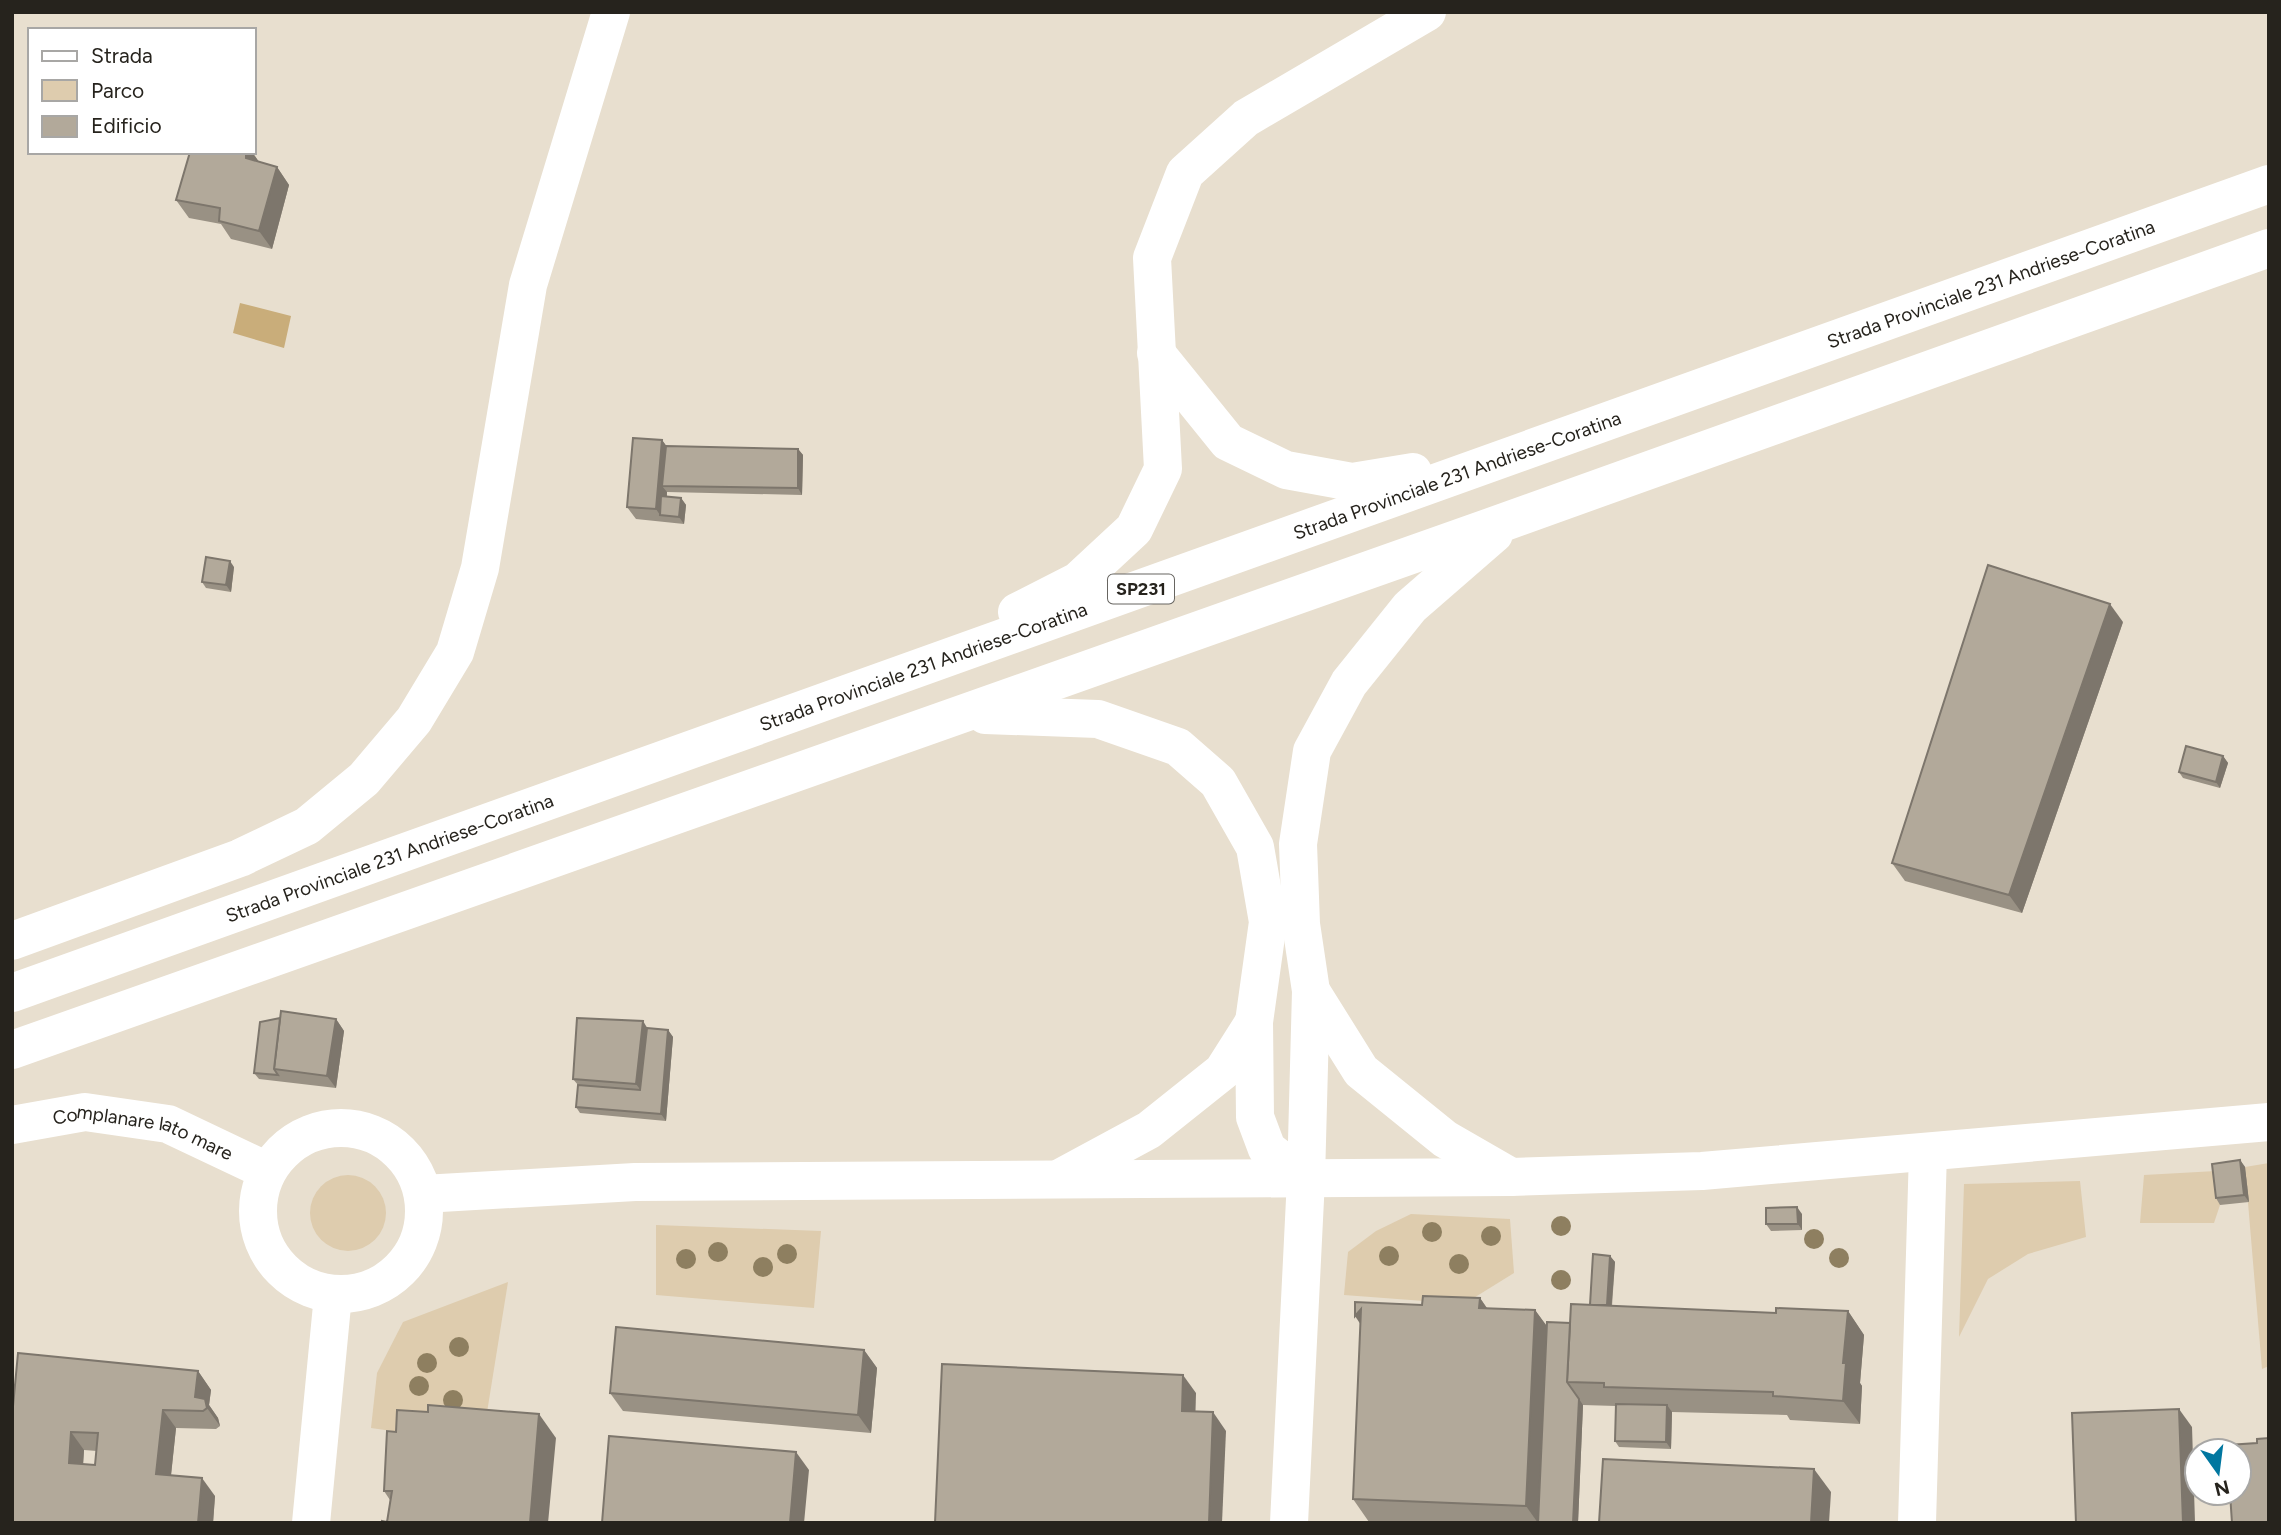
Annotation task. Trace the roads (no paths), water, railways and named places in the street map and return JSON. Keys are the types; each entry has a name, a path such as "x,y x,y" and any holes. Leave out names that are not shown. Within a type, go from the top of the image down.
{"main road":[{"path":"12,941 240,858 307,826 364,779 414,720 456,652 480,568 528,285 611,12"},
{"path":"869,688 1078,581 1134,529 1163,469 1153,258 1185,173 1246,118 1427,12"},
{"name":"Strada Provinciale 231 Andriese-Coratina","path":"12,993 2269,184"},
{"path":"12,1050 1510,520 2269,248"},
{"path":"1156,353 1228,442 1286,470 1352,482 1518,453"},
{"path":"1289,1523 1306,1179 1311,991 1301,924 1298,844 1312,751 1349,682 1410,607 1510,520"},
{"path":"962,714 1098,719 1178,747 1218,782 1255,847 1268,922 1254,1022 1255,1117 1267,1149 1306,1179"},
{"path":"1311,991 1361,1070 1445,1139 1511,1177"},
{"path":"1062,1177 1149,1130 1223,1071 1254,1022"},
{"name":"Complanare lato mare","path":"12,1125 85,1112 168,1124 267,1171"},
{"path":"423,1194 635,1182 1062,1177 1511,1177 1702,1171 2269,1122"},
{"path":"339,1127 367,1132 393,1145 413,1167 423,1194 424,1220 418,1245 404,1267 383,1283 359,1293 333,1294 306,1288 283,1272 266,1251 258,1225 258,1198 267,1171 285,1149 310,1133 339,1127"},
{"path":"1917,1523 1928,1152"},
{"path":"311,1523 333,1294"}]}
